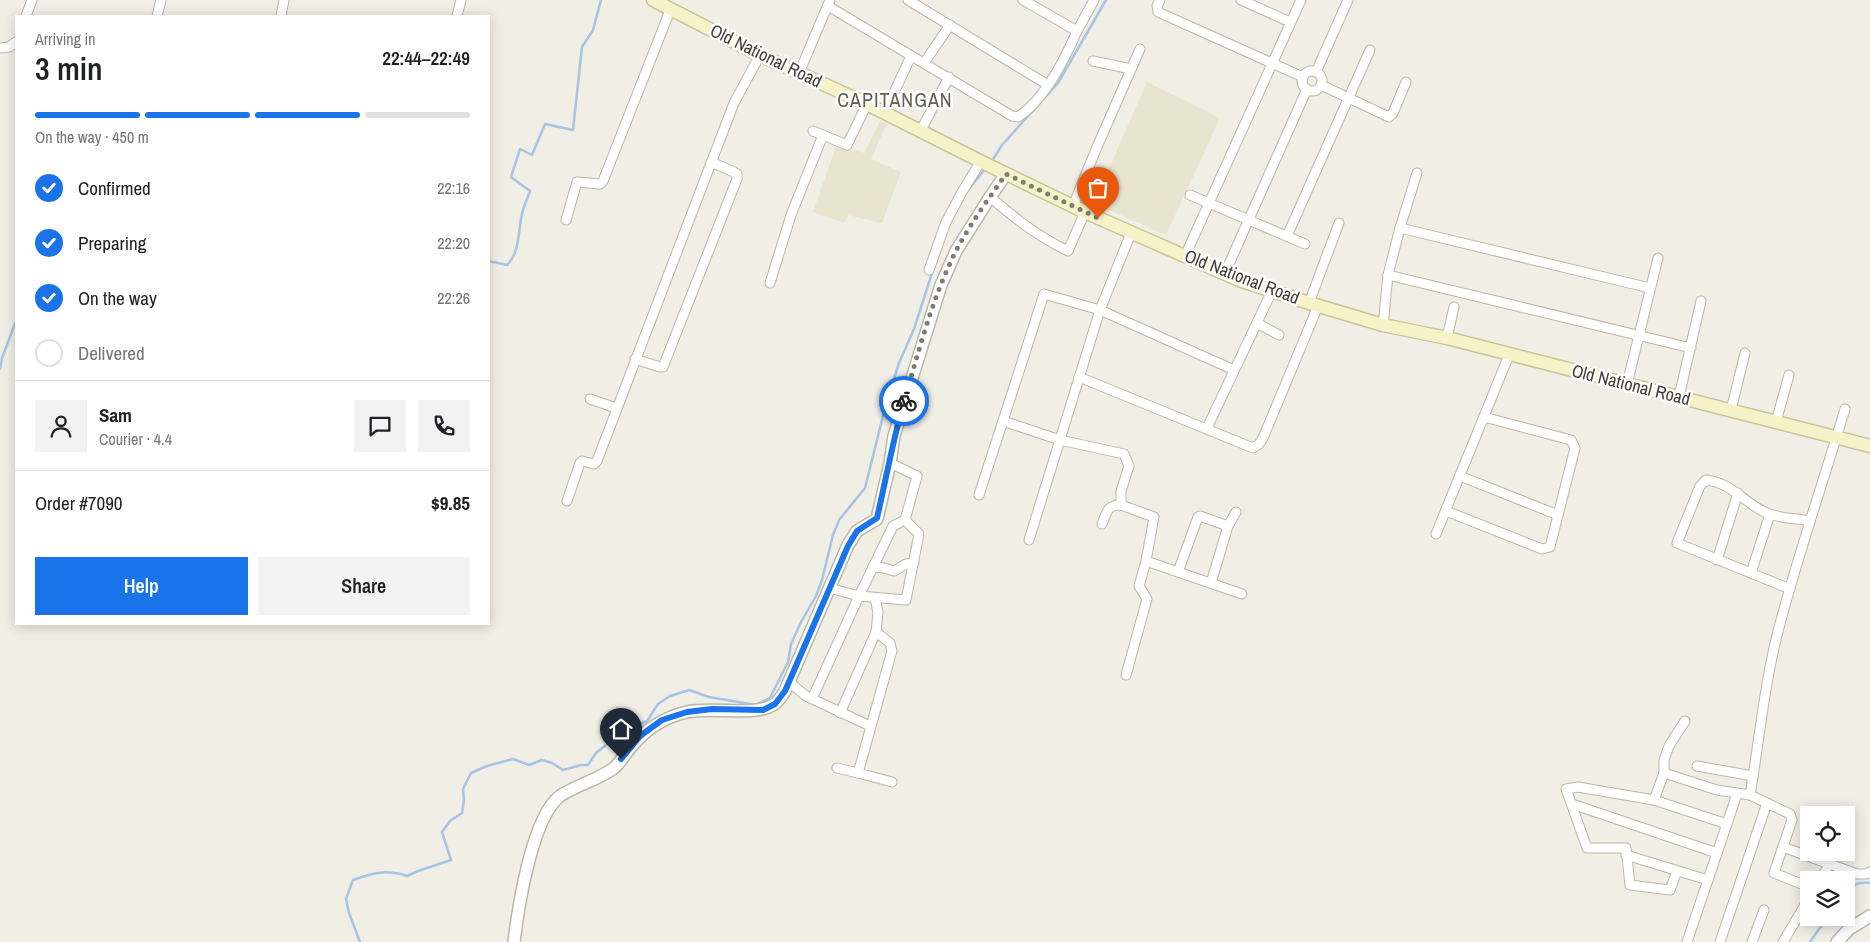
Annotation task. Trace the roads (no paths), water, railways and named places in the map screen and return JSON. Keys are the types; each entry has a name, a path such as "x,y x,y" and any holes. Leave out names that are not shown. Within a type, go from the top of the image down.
{"main road":[{"name":"Old National Road","path":"653,0 760,55 885,112 1085,212 1225,274 1314,305 1383,325 1447,338 1870,446"}],"street":[{"path":"26,15 32,0"},
{"path":"157,15 161,0"},
{"path":"281,15 284,0"},
{"path":"457,15 461,0"},
{"path":"1023,0 1077,31"},
{"path":"799,73 829,3 911,56 1012,116 1018,117 1028,110 1060,67 1094,0"},
{"path":"1160,0 1158,12 1303,77"},
{"path":"1241,0 1290,22"},
{"path":"1185,256 1301,0"},
{"path":"1316,72 1348,0"},
{"path":"913,1 950,26 1048,85"},
{"path":"566,220 577,182 600,184 603,181 671,8"},
{"path":"924,63 950,26"},
{"path":"0,48 9,47 15,43"},
{"path":"1073,206 1140,50"},
{"path":"1286,236 1370,50"},
{"path":"567,501 580,463 594,464 597,460 734,103 760,55"},
{"path":"885,112 911,56"},
{"path":"1093,60 1131,69"},
{"path":"1316,72 1307,72 1303,77 1303,85 1307,89 1313,90 1321,85"},
{"path":"1316,72 1321,79 1321,85"},
{"path":"921,130 948,77"},
{"path":"1321,85 1389,117 1393,113 1406,82"},
{"path":"1225,274 1307,89"},
{"path":"814,131 847,145 867,104"},
{"path":"770,283 791,215 822,135"},
{"path":"636,358 660,367 663,366 707,258 737,179 737,174 734,172 711,162"},
{"path":"929,270 946,222 987,164"},
{"path":"1383,325 1388,275 1417,172"},
{"path":"514,942 524,877 535,840 548,811 559,797 614,767 640,736 662,720 687,712 712,709 763,710 775,704 785,691 852,538 857,531 877,518 890,463 894,436 941,286 956,251 1006,174"},
{"path":"1190,195 1305,244"},
{"path":"990,197 1017,221 1044,239 1068,250 1085,212"},
{"path":"1079,377 1253,448 1259,444 1314,305 1338,223"},
{"path":"1400,228 1650,288"},
{"path":"1029,540 1100,310 1131,233"},
{"path":"1627,384 1658,258"},
{"path":"1388,275 1691,348"},
{"path":"1207,428 1272,291"},
{"path":"979,495 1044,294 1100,310 1234,370"},
{"path":"1679,397 1701,301"},
{"path":"1447,338 1454,307"},
{"path":"1257,323 1279,335"},
{"path":"1730,410 1746,353"},
{"path":"1436,534 1509,355"},
{"path":"1776,422 1789,375"},
{"path":"590,399 616,408"},
{"path":"1750,795 1760,736 1765,689 1781,620 1845,409"},
{"path":"1446,511 1542,549 1550,547 1575,448 1571,440 1484,417"},
{"path":"1003,421 1060,440 1124,454 1129,466 1121,491 1121,505"},
{"path":"812,699 859,596 894,526 905,520 917,476 890,463"},
{"path":"1460,476 1558,515"},
{"path":"1790,589 1677,544 1700,486 1706,480 1716,480 1770,514 1781,518 1810,521"},
{"path":"1717,560 1738,493"},
{"path":"1102,524 1113,505 1121,505 1154,518 1146,562 1139,586 1147,599 1126,675"},
{"path":"1211,583 1228,526 1236,512"},
{"path":"1751,573 1770,514"},
{"path":"1178,572 1198,516 1228,526"},
{"path":"830,588 859,596 906,600 919,534 905,520"},
{"path":"873,567 894,571 914,562"},
{"path":"1146,562 1242,594"},
{"path":"840,713 876,632 878,612 875,598"},
{"path":"858,773 892,651 890,643 876,632"},
{"path":"789,682 806,696 870,726"},
{"path":"1654,800 1664,773 1664,760 1669,746 1685,721"},
{"path":"1697,766 1754,776"},
{"path":"837,768 892,782"},
{"path":"1664,773 1717,790 1750,795 1790,814 1792,820 1774,874 1800,884"},
{"path":"1677,871 1670,890 1630,885 1625,848 1587,848 1566,789 1578,787 1654,800 1727,824"},
{"path":"1687,942 1737,794"},
{"path":"1720,942 1767,803"},
{"path":"1572,804 1717,854"},
{"path":"1783,847 1857,874 1870,872"},
{"path":"1626,855 1708,880"},
{"path":"1825,871 1829,865"},
{"path":"1752,942 1764,910"},
{"path":"1783,942 1800,913"},
{"path":"1838,942 1849,929 1870,916"}],"waterway":[{"path":"490,261 507,265 516,248 522,214 530,191 511,177 520,149 532,155 545,124 573,130 582,47 593,30 601,0"},
{"path":"992,161 1002,145 1058,83 1106,0"},
{"path":"968,190 985,169"},
{"path":"360,942 346,899 353,880 367,875 386,872 407,876 451,860 442,832 450,821 462,813 463,789 471,773 487,766 513,759 529,765 542,760 552,763 563,770 588,765 596,753 625,730 647,721 658,704 670,696 689,690 709,697 756,705 770,698 788,662 791,644 816,596 839,520 865,488 887,400 899,363 914,329 933,270"},
{"path":"0,369 2,358 15,324"},
{"path":"1855,885 1863,882 1870,883"},
{"path":"1810,942 1821,926"}],"district":[{"name":"CAPITANGAN","path":"895,100"}]}
